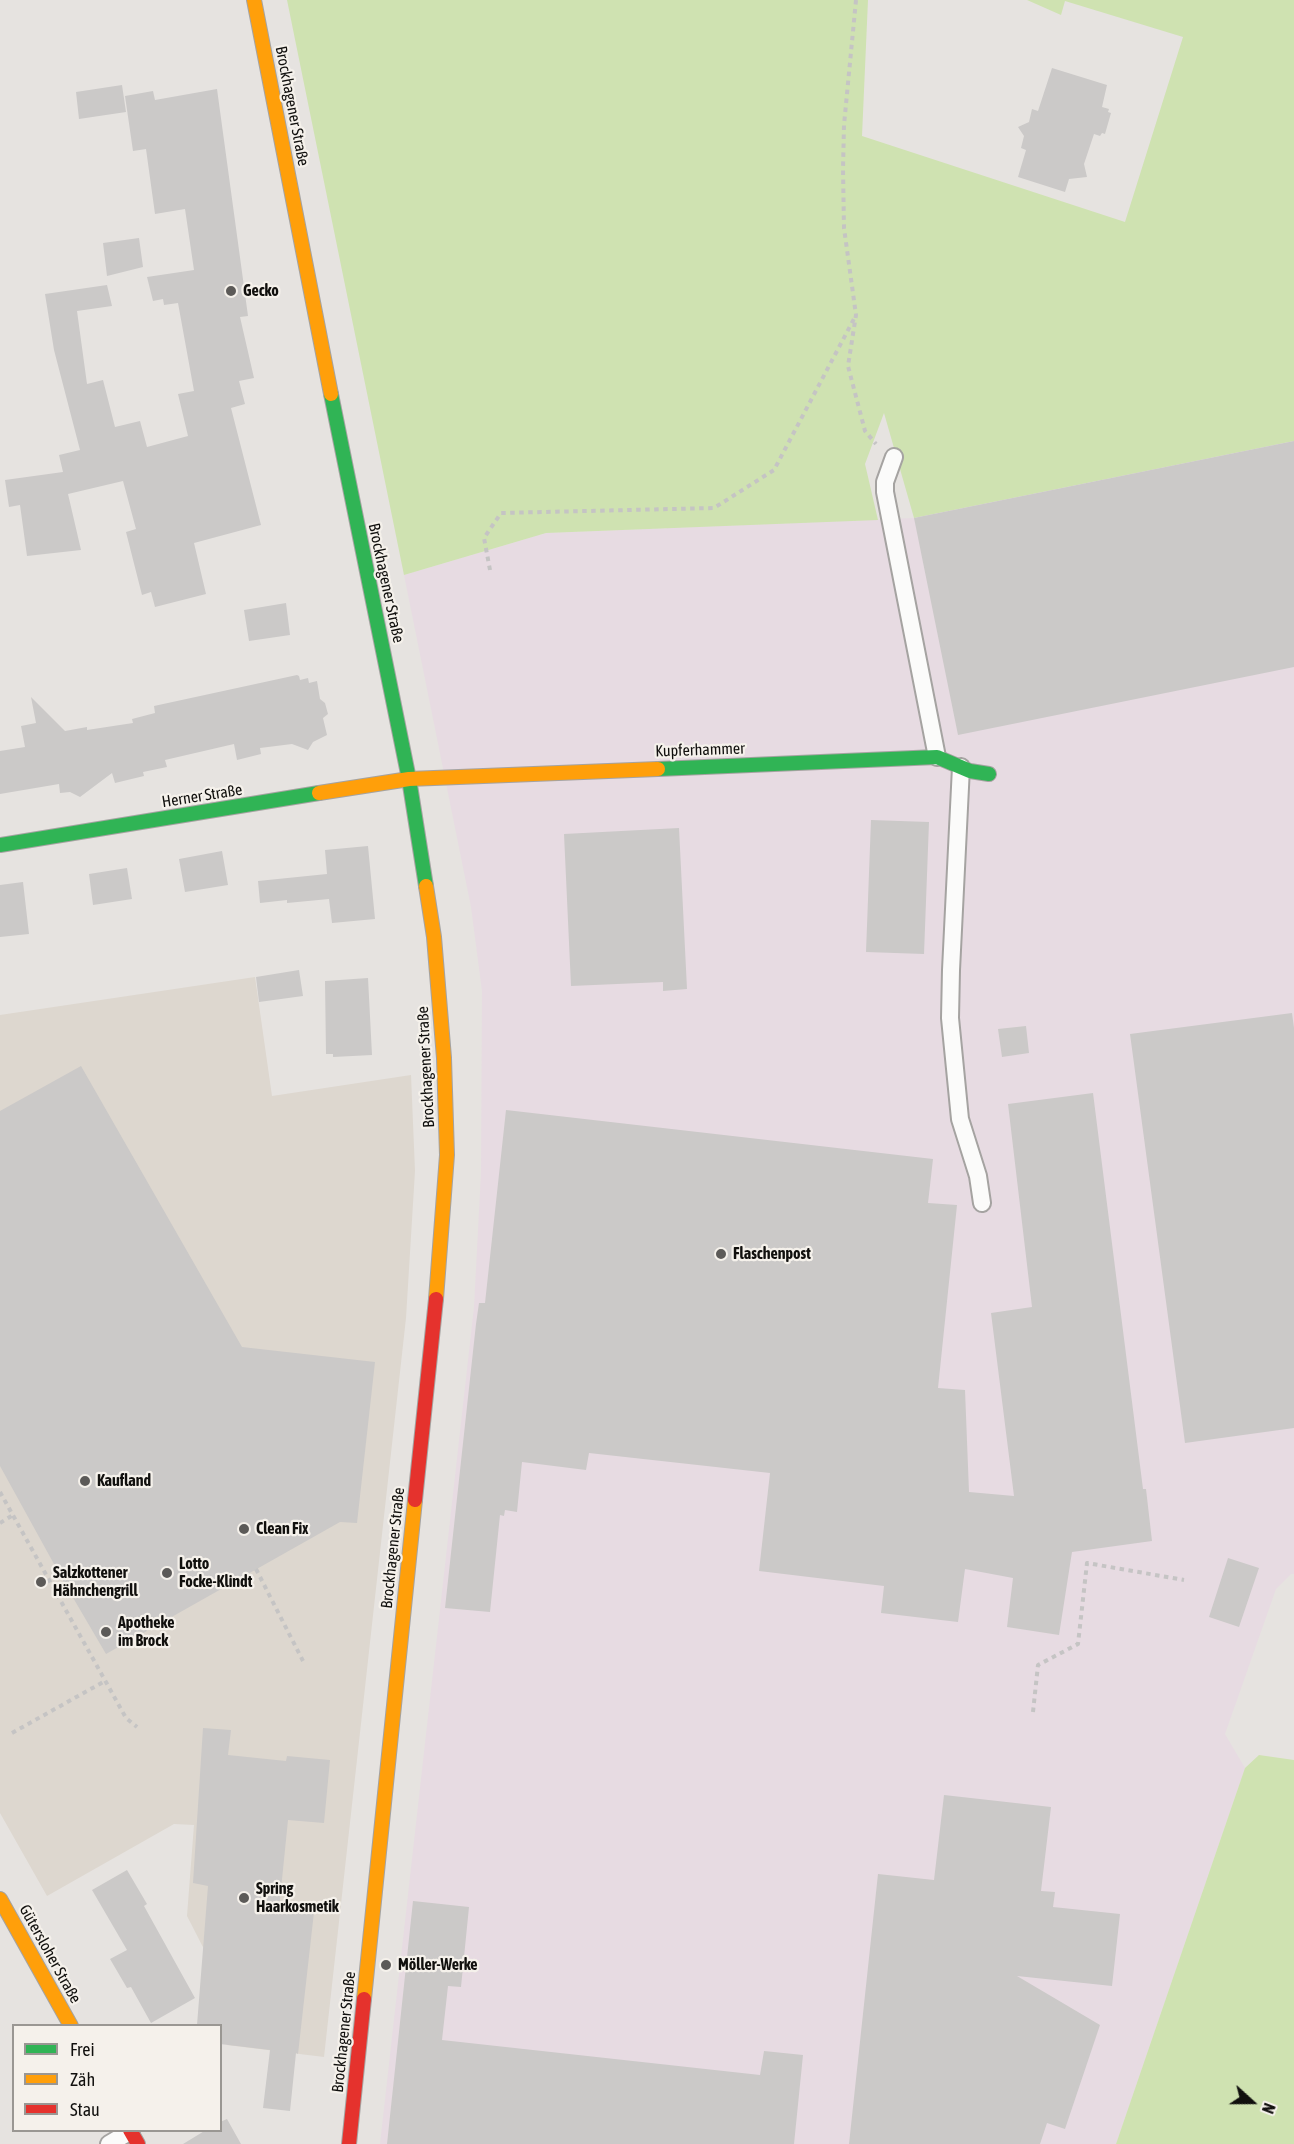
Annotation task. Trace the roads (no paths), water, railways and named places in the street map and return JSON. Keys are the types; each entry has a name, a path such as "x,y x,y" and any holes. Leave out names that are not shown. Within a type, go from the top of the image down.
{"main road":[{"name":"Brockhagener Straße","path":"254,0 409,779 434,937 444,1058 447,1155 432,1354 401,1624 349,2144"},
{"name":"Kupferhammer","path":"409,779 937,757 975,773 989,774"},
{"name":"Herner Straße","path":"0,845 409,779"},
{"name":"Gütersloher Straße","path":"0,1899 70,2024"}],"lane":[{"path":"894,457 885,482 885,492 937,757"},
{"path":"961,767 950,1018 960,1119 978,1176 982,1203"},
{"path":"109,2144 128,2132"}],"place":[{"name":"Gecko","path":"231,291"},
{"name":"Flaschenpost","path":"721,1254"},
{"name":"Kaufland","path":"85,1481"},
{"name":"Clean Fix","path":"244,1529"},
{"name":"Lotto Focke-Klindt","path":"167,1573"},
{"name":"Salzkottener Hähnchengrill","path":"41,1582"},
{"name":"Apotheke im Brock","path":"106,1632"},
{"name":"Spring Haarkosmetik","path":"244,1898"},
{"name":"Möller-Werke","path":"386,1965"}]}
